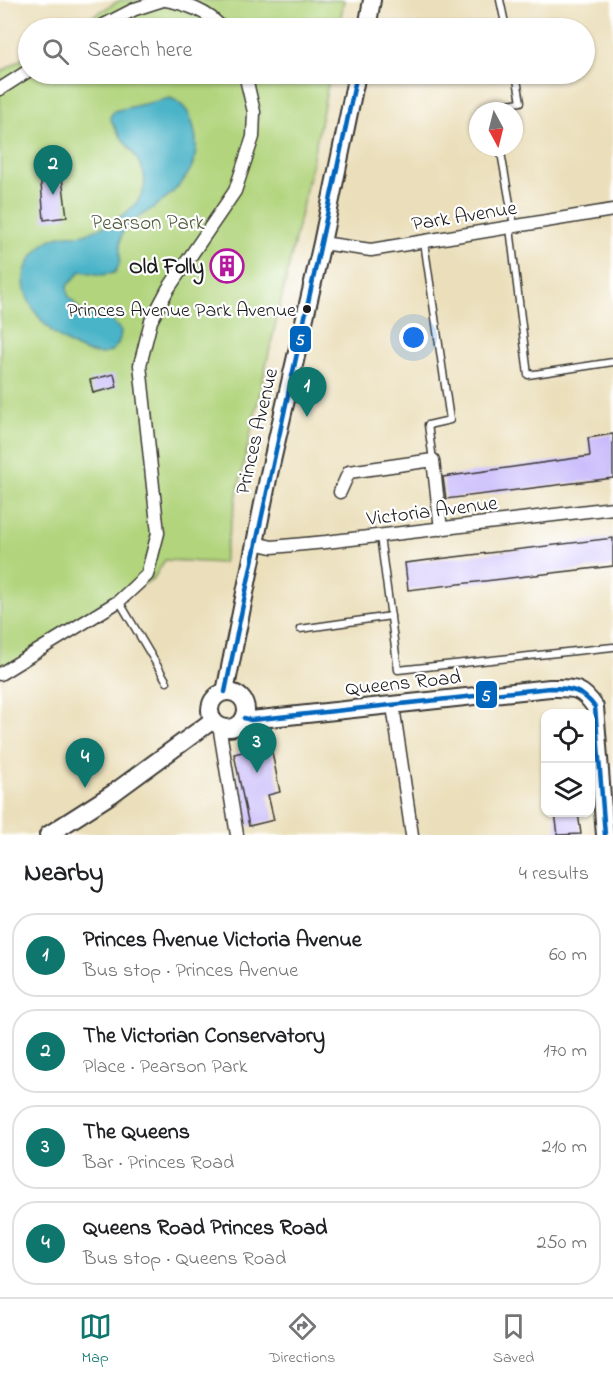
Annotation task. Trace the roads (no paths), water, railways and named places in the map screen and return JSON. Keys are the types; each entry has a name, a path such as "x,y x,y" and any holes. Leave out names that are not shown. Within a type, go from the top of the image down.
{"street":[{"path":"117,18 150,0"},
{"path":"135,9 164,0 187,5 206,18"},
{"path":"369,18 372,0"},
{"path":"0,88 18,77"},
{"path":"0,674 119,600 147,575 158,533 140,365 151,321 168,289 235,191 253,137 254,112 247,84"},
{"name":"Princes Avenue","path":"225,692 255,543 355,84"},
{"name":"Park Avenue","path":"322,243 360,250 613,210"},
{"path":"340,492 349,472 433,460 441,529"},
{"name":"Victoria Avenue","path":"255,543 272,547 613,508"},
{"name":"Queens Road","path":"244,718 251,720 550,688 576,688 588,696 595,707 606,831"},
{"path":"48,835 216,723 232,727 244,718 246,709 240,697 225,692 215,697 210,705 216,723 237,835"},
{"path":"393,706 412,835"}],"lane":[{"path":"500,0 504,18"},
{"path":"518,84 521,102"},
{"path":"501,156 512,227 528,375 613,362"},
{"path":"424,241 450,420 428,424 433,460"},
{"path":"380,536 398,670 613,647"},
{"path":"119,600 167,682"},
{"path":"300,629 391,616"}],"water":[{"path":"170,98 183,106 193,124 196,154 193,165 172,193 134,220 124,230 120,241 118,268 114,273 102,275 81,271 67,286 68,295 81,312 110,318 121,331 116,347 104,354 88,352 70,344 52,331 37,315 27,297 25,271 32,256 51,239 58,236 81,235 104,226 125,213 141,197 144,187 142,168 110,117 114,111"}],"place":[{"name":"The Victorian Conservatory","path":"53,195"},
{"name":"Old Folly","path":"227,266"},
{"name":"Princes Avenue Park Avenue","path":"307,309"},
{"name":"Princes Avenue Victoria Avenue","path":"307,417"},
{"name":"The Queens","path":"257,773"},
{"name":"Queens Road Princes Road","path":"85,788"}],"park label":[{"name":"Pearson Park","path":"148,222"}]}
